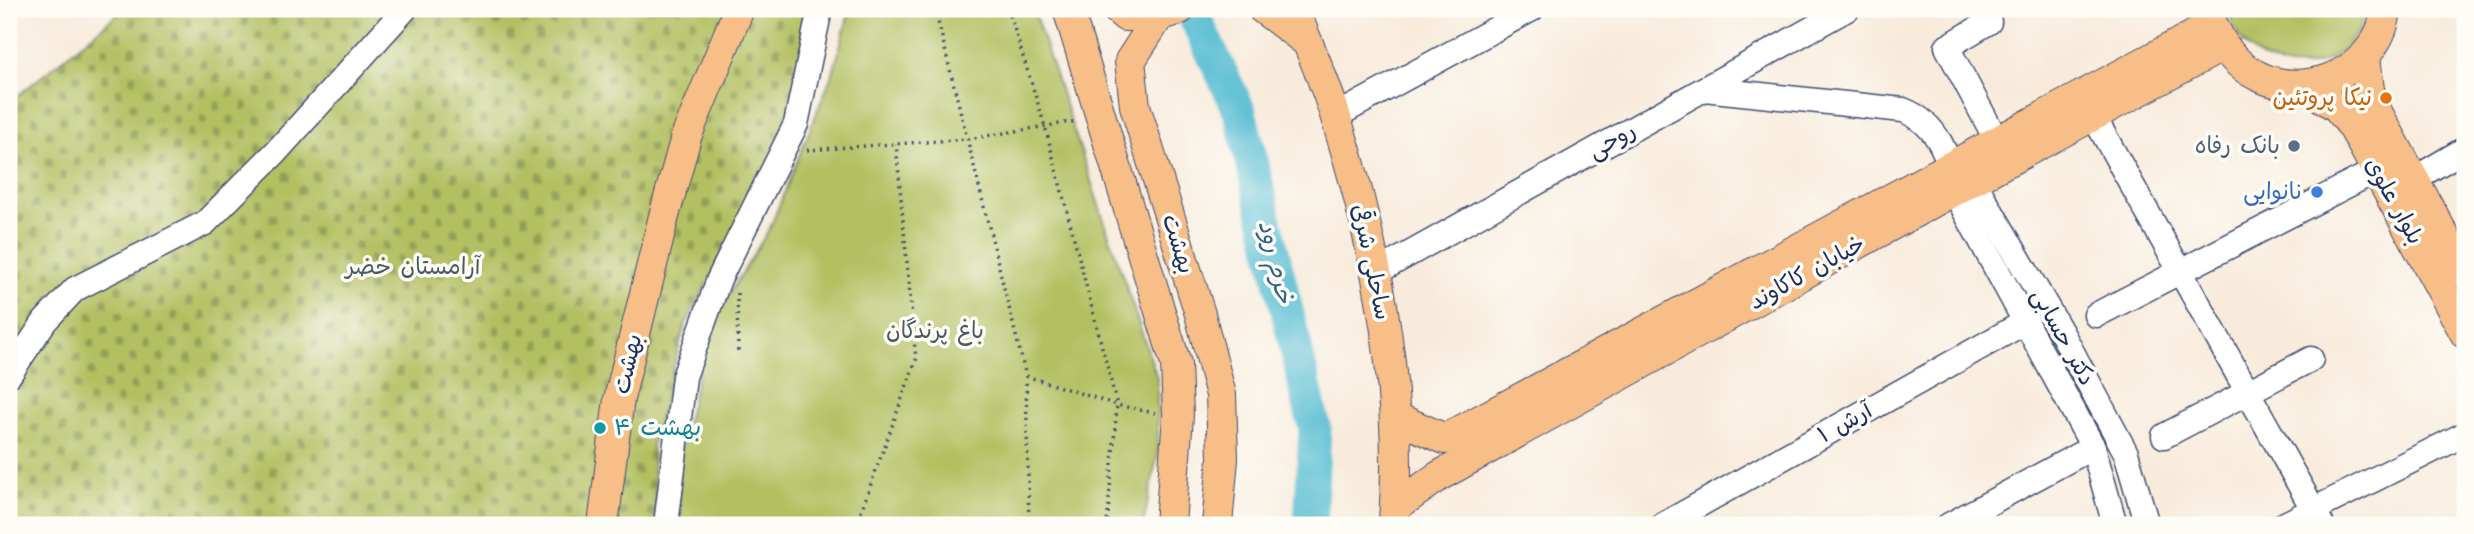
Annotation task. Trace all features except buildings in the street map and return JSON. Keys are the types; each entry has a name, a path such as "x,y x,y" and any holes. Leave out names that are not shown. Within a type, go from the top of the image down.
{"main road":[{"name":"بهشت","path":"603,525 619,399 664,216 687,136 739,9"},
{"name":"بهشت","path":"1068,9 1176,364 1178,415 1170,525"},
{"name":"بهشت","path":"1117,9 1125,16 1173,11"},
{"path":"1264,9 1275,14 1306,41"},
{"name":"ساحلی شرقی","path":"1294,9 1336,116 1377,272 1397,418 1394,516"},
{"path":"2215,26 2239,63 2258,76 2280,84 2303,85 2326,81 2347,71 2365,55 2378,36 2386,9"},
{"name":"بهشت","path":"1173,11 1130,61 1135,106 1200,314 1221,395 1223,459 1217,525"},
{"name":"خیابان کاکاوند","path":"1394,516 1457,467 1960,178 1997,141 2215,26"},
{"name":"خیابان کاکاوند","path":"1446,439 1960,178 2094,117 2215,26"},
{"name":"بلوار علوی","path":"2365,55 2369,90 2377,113 2465,274"},
{"name":"بلوار علوی","path":"2303,85 2336,107 2353,127 2465,333"},
{"path":"1176,364 1200,314"},
{"path":"1397,418 1446,439 1437,451 1439,460 1447,467 1457,467"}],"street":[{"path":"9,375 45,321 75,289 205,223 275,153 405,9"},
{"path":"666,525 684,377 719,279 796,124 820,9"},
{"path":"1336,116 1532,9"},
{"name":"روحی","path":"1377,272 1847,9"},
{"path":"1989,22 1947,47 1997,141"},
{"name":"دکتر حسابی","path":"1704,89 1903,110 1929,125 1960,178 2063,335 2126,453 2147,525"},
{"path":"2094,117 2318,518"},
{"path":"2414,179 2465,149"},
{"path":"2096,316 2377,170"},
{"name":"دکتر حسابی","path":"1960,178 2027,321 2093,447 2115,525"},
{"name":"آرش ۱","path":"1663,525 2027,321"},
{"path":"2164,436 2311,359"},
{"path":"2283,525 2318,518 2465,434"},
{"path":"1949,525 2093,447"}],"path":[{"path":"935,9 1026,376 1029,525"},
{"path":"1008,9 1045,126 1117,405 1107,525"},
{"path":"801,151 968,139 1101,117"},
{"path":"856,525 916,360 896,144"},
{"path":"1026,376 1117,405 1166,415"}],"green space":[{"name":"آرامستان خضر","path":"124,9 818,9 780,149 685,325 652,445 657,525 9,525 9,103"},
{"name":"باغ پرندگان","path":"850,9 1033,9 1157,378 1158,453 1143,525 680,525 678,460 709,327 770,228 834,70"},
{"path":"2228,9 2366,9 2356,34 2340,52 2319,63 2297,66 2274,63 2254,52 2238,34"}],"waterway":[{"name":"خرم رود","path":"1191,9 1240,112 1315,429 1310,525"}],"place":[{"name":"نیکا پروتئین","path":"2386,98"},
{"name":"بانک رفاه","path":"2294,146"},
{"name":"نانوایی","path":"2317,192"},
{"name":"بهشت ۴","path":"600,428"}]}
